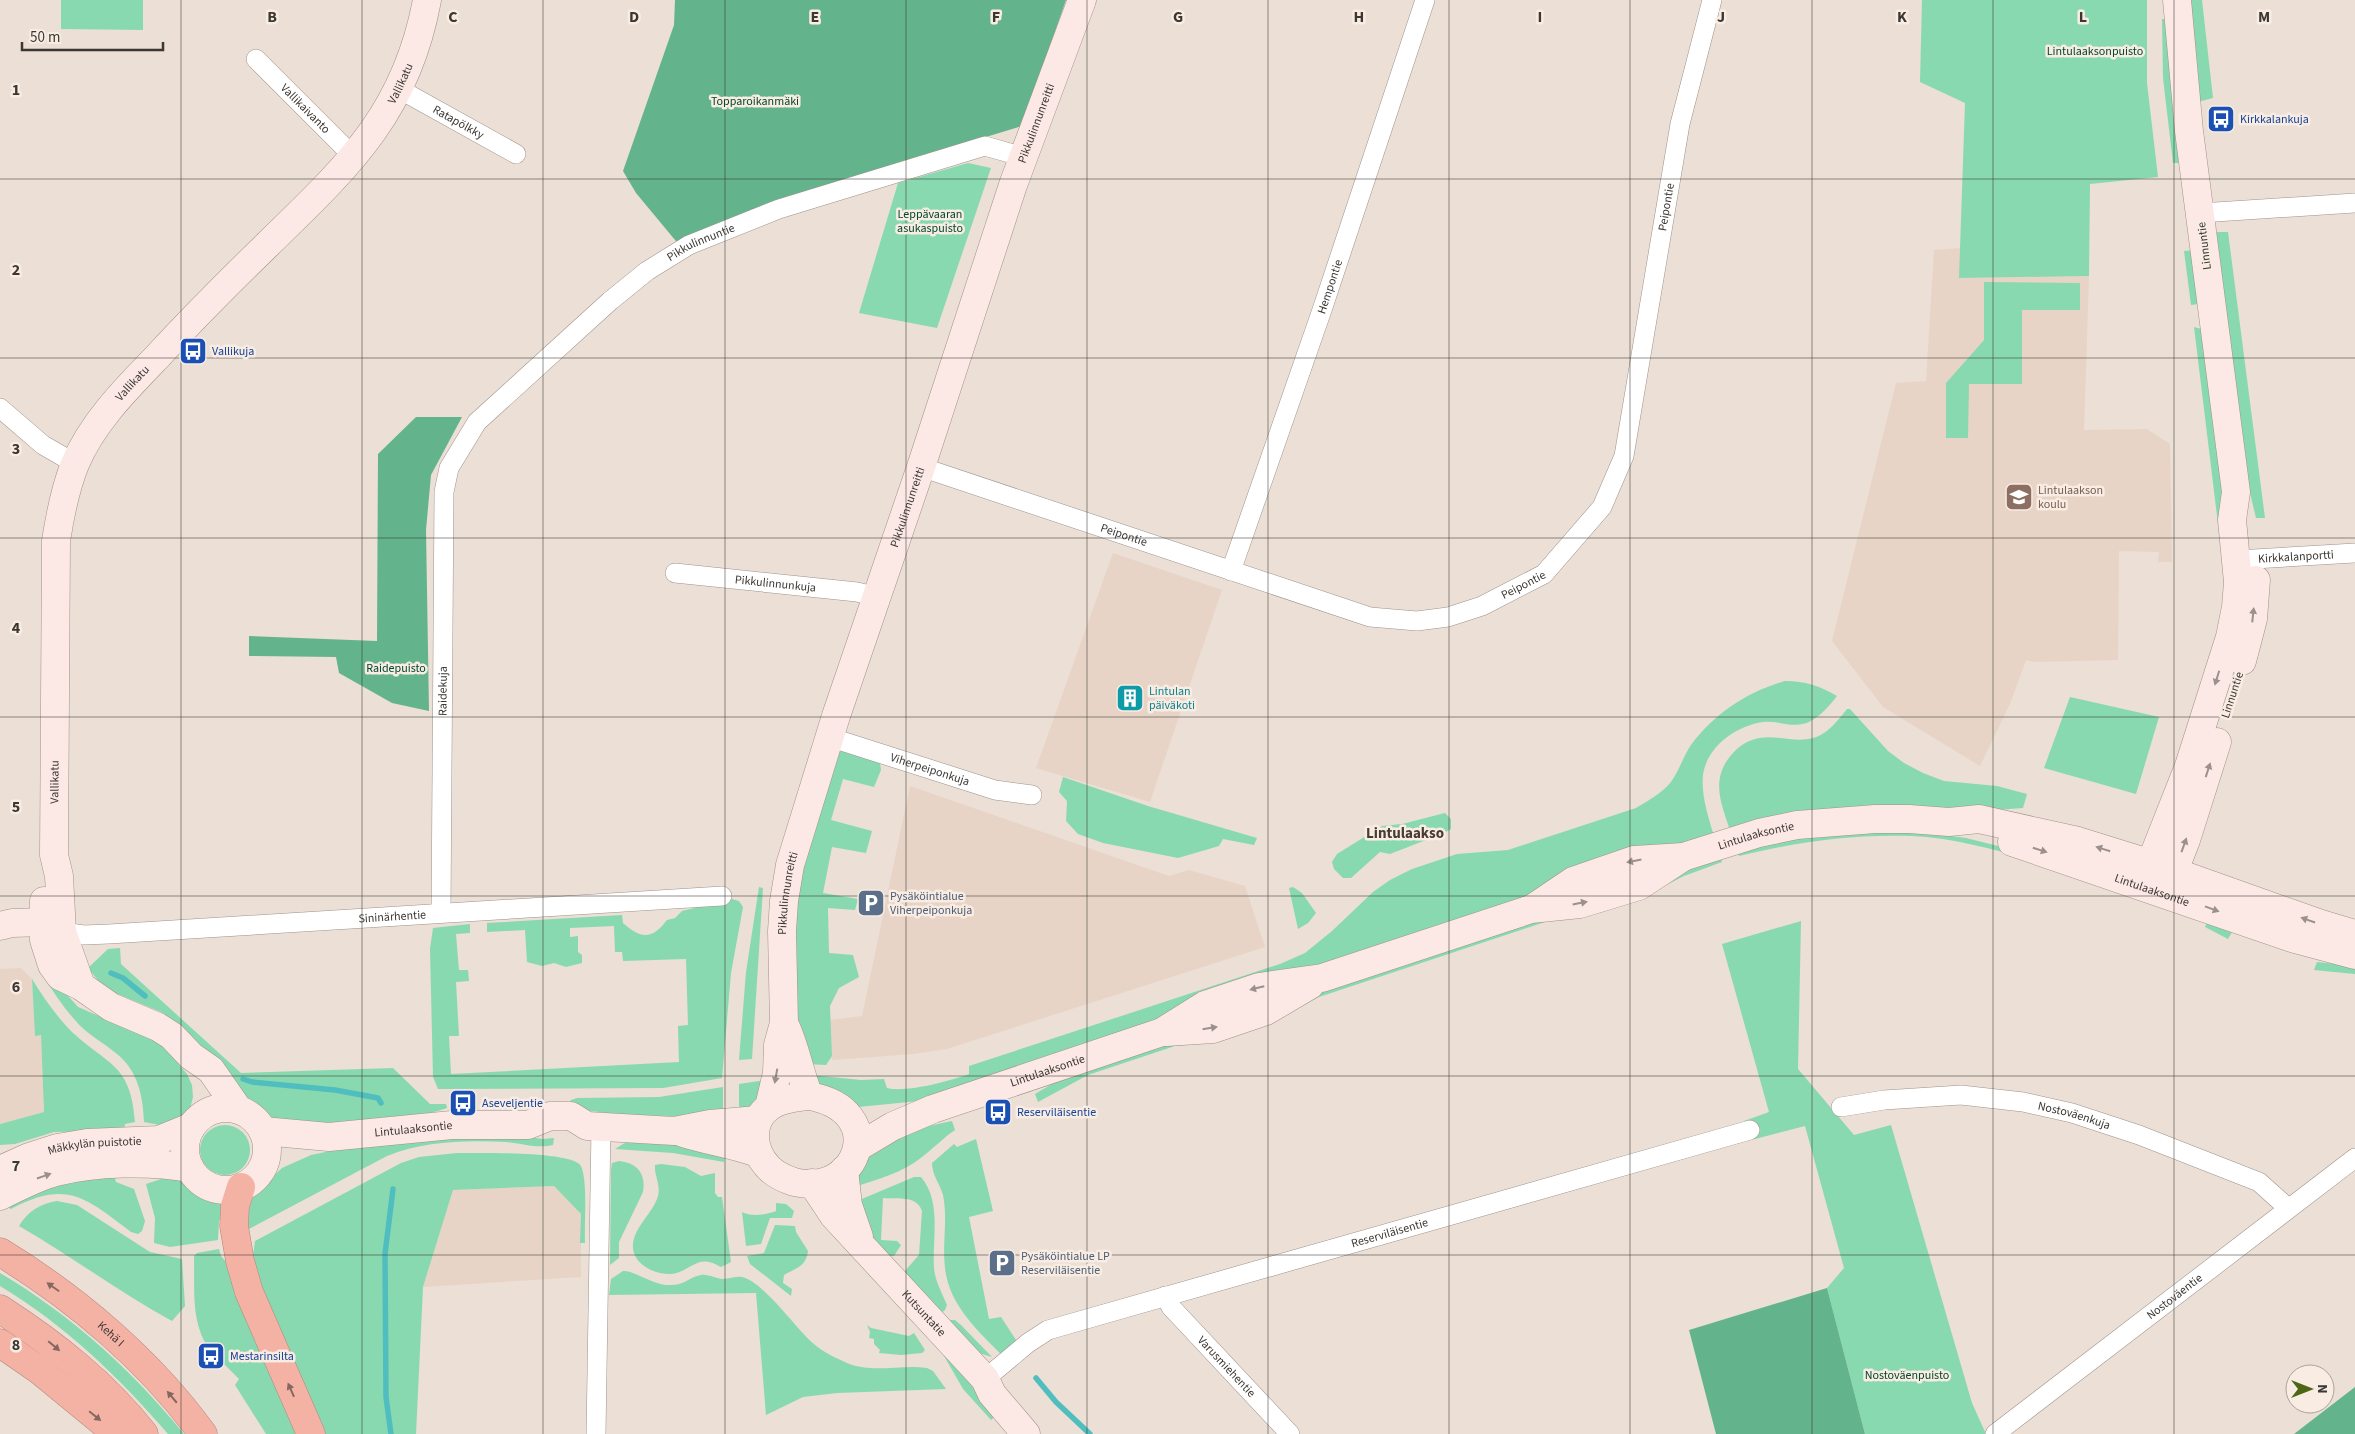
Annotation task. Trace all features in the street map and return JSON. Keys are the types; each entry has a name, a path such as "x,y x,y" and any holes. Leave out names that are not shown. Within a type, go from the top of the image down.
{"highway":[{"path":"240,1187 235,1206 234,1226 240,1261 252,1301 311,1434"},
{"name":"Kehä I","path":"0,1252 58,1290 109,1332 153,1374 204,1434"},
{"path":"0,1308 46,1339 104,1388 144,1434"},
{"path":"0,1344 39,1370 117,1434"}],"street":[{"name":"Vallikatu","path":"238,1110 211,1070 191,1056 172,1036 158,1027 111,1008 81,986 50,932 59,876 54,855 56,541 60,514 76,464 93,430 144,370 354,157 399,89 419,37 427,0"},
{"name":"Pikkulinnunreitti","path":"764,1114 777,1073 778,1045 784,1023 782,930 784,901 790,865 829,737 1024,157 1082,0"},
{"name":"Hempontie","path":"1231,571 1322,310 1425,0"},
{"name":"Peipontie","path":"921,467 1370,618 1417,621 1448,617 1482,606 1544,574 1602,507 1624,456 1680,124 1712,0"},
{"name":"Linnuntie","path":"2158,879 2189,766 2230,637 2246,559 2232,520 2236,492 2186,104 2176,0"},
{"name":"Vallikaivanto","path":"256,59 354,157"},
{"name":"Ratapölkky","path":"399,89 516,154"},
{"name":"Pikkulinnuntie","path":"450,468 477,422 610,301 647,271 689,245 778,209 985,146 1024,157"},
{"path":"2200,213 2355,203"},
{"path":"0,408 43,445 76,464"},
{"name":"Raidekuja","path":"441,913 444,492 450,468"},
{"name":"Kirkkalanportti","path":"2246,559 2355,553"},
{"name":"Pikkulinnunkuja","path":"675,573 857,592 877,596"},
{"name":"Viherpeiponkuja","path":"829,737 995,790 1032,795"},
{"name":"Lintulaaksontie","path":"858,1147 893,1126 932,1109 1162,1032 1204,1005 1259,987 1322,978 1531,909 1573,881 1634,860 1683,857 1759,833 1797,825 1875,819 1909,818 1949,822 1979,819 2030,829 2078,841 2158,879 2314,945 2355,955"},
{"name":"Lintulaaksontie","path":"2158,879 2355,934"},
{"name":"Sininärhentie","path":"50,932 84,935 109,934 722,896"},
{"path":"0,926 12,923 50,932"},
{"path":"0,941 50,932"},
{"name":"Pikkulinnunreitti","path":"784,1023 794,1043 799,1072 809,1096"},
{"name":"Vallikatu","path":"191,1056 201,1092 197,1121"},
{"name":"Nostoväenkuja","path":"1841,1106 1884,1100 1961,1094 2023,1102 2072,1113 2139,1135 2258,1182 2288,1208"},
{"path":"674,1130 764,1114 790,1099 809,1096 832,1102 848,1113 857,1130 858,1147 854,1157 844,1170 831,1179 801,1183 778,1175 769,1168 758,1152 755,1135 764,1114"},
{"path":"221,1108 238,1110 248,1114 263,1131 267,1152 264,1163 259,1173 251,1181 240,1187 221,1189 212,1187 196,1176 190,1168 185,1148 197,1121 221,1108"},
{"name":"Lintulaaksontie","path":"848,1113 865,1114 932,1109"},
{"name":"Lintulaaksontie","path":"263,1131 329,1137 452,1125 528,1125 550,1116 571,1116 594,1127 674,1130"},
{"name":"Mäkkylän puistotie","path":"159,1153 197,1121"},
{"path":"594,1127 596,1434"},
{"path":"674,1130 709,1141 758,1152"},
{"name":"Reserviläisentie","path":"986,1381 1028,1343 1048,1330 1750,1130"},
{"name":"Lintulaaksontie","path":"264,1163 329,1137"},
{"name":"Mäkkylän puistotie","path":"0,1170 29,1157 57,1148 87,1143 123,1153 159,1153 190,1168"},
{"name":"Mäkkylän puistotie","path":"0,1196 56,1172 80,1168 123,1153"},
{"name":"Nostoväentie","path":"1995,1434 2355,1158"},
{"name":"Kutsuntatie","path":"844,1170 848,1205 861,1244"},
{"name":"Kutsuntatie","path":"812,1183 834,1216 986,1381 992,1394 1026,1434"},
{"name":"Varusmiehentie","path":"1165,1296 1177,1314 1290,1434"},
{"name":"Kutsuntatie","path":"986,1381 1001,1388 1042,1434"}],"shaded area":[{"name":"Lintulaakson koulu","path":"1961,248 1960,278 2089,276 2084,430 2147,429 2170,444 2172,562 2158,562 2159,552 2119,551 2118,660 2035,662 2026,660 2010,704 1980,766 1883,707 1832,641 1896,383 1926,381 1934,250"},
{"path":"1113,553 1222,590 1150,802 1036,768"},
{"path":"910,786 1169,876 1189,870 1245,886 1265,947 947,1049 913,1054 832,1060 829,1020 862,1016"},
{"path":"21,968 32,979 35,1035 41,1035 44,1112 0,1124 0,969"},
{"path":"554,1186 581,1214 581,1277 423,1287 453,1190"}],"green space":[{"path":"61,0 143,0 143,30 61,29"},
{"name":"Topparoikanmäki","path":"675,0 1066,0 1022,126 791,196 680,246 636,193 623,171 674,25"},
{"name":"Lintulaaksonpuisto","path":"1922,0 2147,0 2147,83 2158,177 2090,184 2089,276 1959,278 1965,103 1920,82"},
{"path":"2188,0 2202,0 2213,98 2198,102"},
{"path":"2162,19 2167,19 2181,163 2173,163 2163,78"},
{"name":"Leppävaaran asukaspuisto","path":"968,163 991,168 937,328 859,313 898,183"},
{"path":"2216,232 2228,232 2265,518 2256,518 2246,476"},
{"path":"2195,250 2199,304 2191,305 2184,251"},
{"path":"1984,282 2080,283 2080,310 2022,310 2022,384 1969,384 1968,438 1946,438 1946,383 1984,340"},
{"path":"2194,327 2202,329 2227,524 2218,524"},
{"name":"Raidepuisto","path":"416,417 462,417 431,475 426,530 429,711 392,703 339,673 336,657 249,656 249,636 377,641 378,454"},
{"path":"1785,681 1812,685 1825,689 1837,696 1821,714 1809,722 1798,725 1769,722 1753,724 1724,739 1710,755 1703,775 1703,790 1714,836 919,1101 858,1107 824,1090 811,1075 861,1080 884,1079 887,1088 895,1089 916,1088 940,1083 969,1074 969,1066 1280,964 1305,953 1332,931 1373,892 1390,880 1412,869 1457,854 1508,850 1636,808 1655,796 1671,782 1691,745 1710,723 1745,698"},
{"path":"2070,697 2159,717 2136,794 2044,768"},
{"path":"1847,709 1850,709 1888,751 1904,763 1944,781 1997,786 2027,794 2023,808 1982,811 1903,806 1730,830 1719,790 1722,771 1736,749 1749,741 1760,738 1773,737 1800,740 1813,738 1823,734"},
{"path":"842,751 880,763 881,770 874,787 843,779 831,820 872,831 866,853 832,847 823,893 858,899 855,910 828,908 829,953 853,955 859,977 839,988 830,1006 832,1056 826,1065 805,1064 796,1022 791,914 832,754"},
{"path":"1063,777 1148,806 1257,838 1254,845 1223,839 1219,846 1178,858 1103,843 1078,834 1066,821 1067,801 1059,792"},
{"path":"1445,813 1451,819 1451,829 1444,833 1390,854 1380,852 1351,878 1343,878 1334,869 1332,862 1337,854 1382,826 1402,824"},
{"path":"1913,831 1966,838 2006,848 2184,906 2181,915 2048,866 2013,855 1945,839 1912,836 1868,836 1803,843 1739,856 1737,851 1811,835"},
{"path":"1721,856 1722,862 1684,876 1643,897 1600,913 1545,922 1319,997 1290,1012 1205,1043 1175,1046 1088,1075 1038,1102 1035,1094 1062,1078 1676,873"},
{"path":"759,887 763,888 752,1059 739,1060 746,972"},
{"path":"1293,887 1302,893 1316,913 1308,923 1298,929 1289,888"},
{"path":"732,899 739,901 743,907 731,973 722,1078 663,1088 438,1089 433,1077 430,949 433,928 470,924 470,933 456,934 459,970 468,970 469,981 456,982 459,1036 449,1036 451,1074 679,1062 678,1026 688,1025 686,959 623,961 622,952 615,952 614,926 570,928 570,937 578,936 578,952 582,955 582,963 566,967 554,963 542,966 527,962 525,930 487,932 487,923 622,915 623,923 629,928 646,935 662,927 667,920 675,918 682,911"},
{"path":"2209,919 2232,932 2228,939 2205,927"},
{"name":"Nostoväenpuisto","path":"1801,921 1798,1069 1854,1135 1891,1125 1972,1403 1986,1434 1865,1434 1827,1288 1844,1268 1805,1126 1751,1140 1744,1121 1769,1112 1722,944"},
{"path":"120,948 121,964 241,1073 393,1068 430,1104 446,1104 447,1108 412,1119 358,1124 277,1122 237,1090 181,1026 161,1012 105,989 88,968 108,949"},
{"path":"2317,962 2355,966 2355,974 2314,970"},
{"path":"45,970 78,1007 161,1043 187,1074 192,1085 193,1097 190,1109 183,1116 165,1126 144,1122 141,1094 130,1068 117,1054 84,1030 70,1015 41,974"},
{"path":"32,979 66,1026 116,1068 123,1077 129,1088 133,1103 135,1122 125,1124 124,1131 54,1132 15,1144 0,1145 0,1124 44,1112 41,1035 35,1036"},
{"path":"772,1079 761,1103 739,1114 739,1084"},
{"path":"723,1087 723,1117 623,1115 567,1108 571,1100 577,1098 659,1097"},
{"path":"952,1121 955,1130 915,1163 890,1175 855,1187 855,1174 868,1152 910,1130"},
{"path":"225,1125 235,1127 243,1132 248,1140 250,1150 248,1160 243,1168 235,1173 225,1175 215,1173 207,1168 202,1160 200,1150 202,1140 207,1132 215,1127"},
{"path":"521,1136 543,1139 554,1138 553,1145 541,1146 476,1141 430,1144 401,1151 387,1156 247,1230 245,1211 256,1192 282,1168 311,1155 340,1149 438,1137"},
{"path":"635,1139 724,1149 724,1162 673,1153 615,1149"},
{"path":"976,1139 993,1211 969,1217 989,1319 1001,1317 1018,1343 1003,1356 975,1327 952,1294 945,1268 945,1213 943,1195 932,1167 932,1163 954,1144 957,1147"},
{"path":"457,1153 543,1155 574,1161 581,1166 583,1173 585,1243 580,1243 581,1214 554,1186 453,1190 423,1287 416,1434 321,1434 252,1263 255,1241 401,1163 419,1157"},
{"path":"619,1161 631,1164 639,1170 644,1186 643,1192 619,1242 619,1258 610,1265 611,1170 612,1163"},
{"path":"655,1165 685,1167 701,1176 715,1173 715,1193 718,1197 722,1197 731,1262 721,1267 706,1261 700,1262 678,1273 664,1274 651,1270 636,1257 633,1251 634,1237 656,1202 659,1188"},
{"path":"114,1175 116,1182 134,1189 145,1221 142,1231 138,1234 131,1232 101,1210 75,1196 62,1194 47,1195 30,1200 11,1209 3,1205 58,1182"},
{"path":"914,1177 921,1177 928,1187 932,1198 935,1221 935,1273 947,1305 940,1314 906,1276 905,1271 919,1255 922,1211 919,1206 911,1200 883,1198 881,1240 897,1241 901,1245 894,1256 887,1256 873,1243 857,1201"},
{"path":"164,1178 181,1179 205,1198 227,1202 225,1219 219,1220 218,1240 170,1247 154,1243 155,1218 146,1184"},
{"path":"57,1201 77,1205 150,1252 182,1259 185,1306 172,1321 19,1226 26,1216 35,1209"},
{"path":"776,1203 786,1204 794,1211 792,1218 770,1218 761,1244 746,1246 742,1212 754,1215 776,1211"},
{"path":"775,1225 795,1226 796,1232 808,1251 803,1264 784,1275 783,1283 792,1289 791,1296 750,1264 747,1256 764,1253"},
{"path":"219,1249 221,1256 235,1272 303,1434 266,1434 235,1385 239,1379 219,1359 223,1354 215,1345 210,1350 204,1340 196,1317 194,1256 197,1253"},
{"path":"623,1271 656,1283 669,1285 683,1283 701,1275 723,1279 742,1277 760,1287 807,1337 830,1355 847,1363 867,1368 927,1368 933,1371 946,1389 837,1393 803,1397 766,1415 756,1293 609,1295 611,1279"},
{"path":"0,1273 51,1307 99,1345 122,1366 184,1434 168,1434 130,1392 90,1353 47,1318 0,1286"},
{"path":"1827,1288 1865,1434 1716,1434 1689,1330"},
{"path":"949,1320 955,1320 961,1325 992,1357 979,1353"},
{"path":"867,1325 871,1328 909,1336 914,1333 925,1350 922,1353 901,1355 879,1353 880,1350 874,1344 874,1339 869,1338 870,1332"},
{"path":"939,1347 960,1369 994,1417 991,1420 963,1389"},
{"path":"2355,1387 2355,1434 2294,1434 2320,1414 2335,1414 2335,1402"}],"waterway":[{"path":"111,973 123,978 145,996"},
{"path":"243,1079 252,1082 335,1090 378,1098 381,1103"},
{"path":"391,1434 386,1397 385,1254 393,1189"},
{"path":"1036,1378 1056,1402 1090,1434"}],"place":[{"name":"Kirkkalankuja","path":"2221,119"},
{"name":"Vallikuja","path":"193,351"},
{"name":"Lintulaakson koulu","path":"2019,497"},
{"name":"Lintulan päiväkoti","path":"1130,698"},
{"name":"Pysäköintialue Viherpeiponkuja","path":"871,903"},
{"name":"Aseveljentie","path":"463,1103"},
{"name":"Reserviläisentie","path":"998,1112"},
{"name":"Pysäköintialue LP Reserviläisentie","path":"1002,1263"},
{"name":"Mestarinsilta","path":"211,1356"}],"district":[{"name":"Lintulaakso","path":"1405,833"}]}
